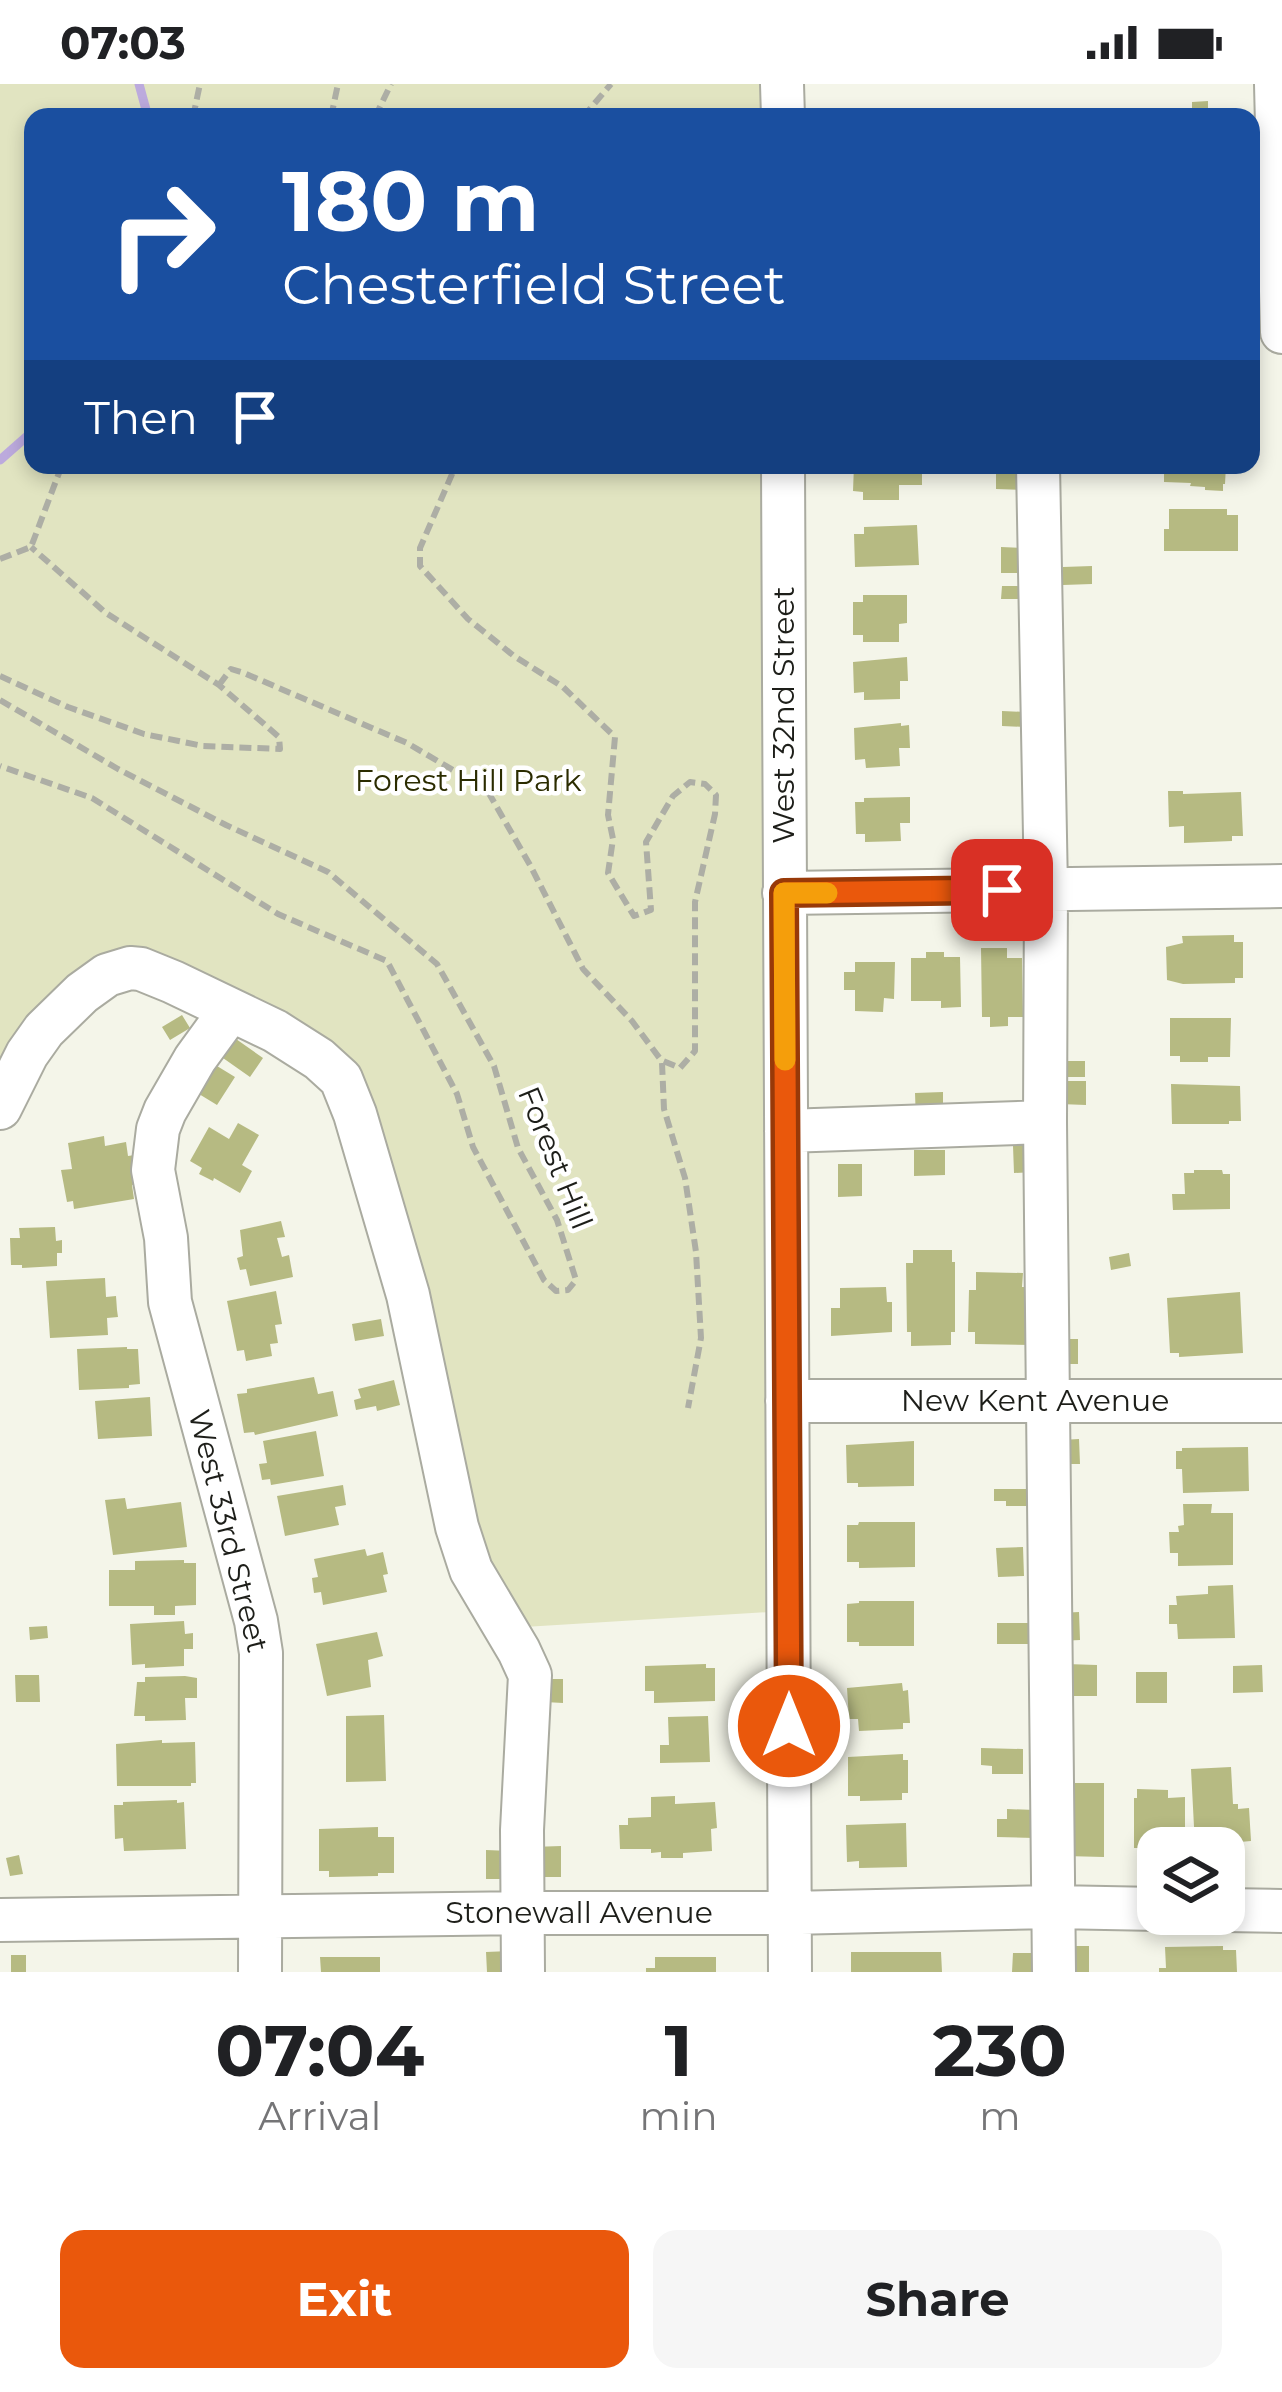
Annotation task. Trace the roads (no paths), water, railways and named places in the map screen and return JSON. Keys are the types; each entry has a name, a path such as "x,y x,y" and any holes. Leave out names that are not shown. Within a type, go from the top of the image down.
{"street":[{"path":"1276,84 1282,332"},
{"name":"West 32nd Street","path":"783,474 790,1972"},
{"path":"1038,474 1054,1972"},
{"path":"784,893 1282,886"},
{"path":"0,1108 44,1030 82,993 118,970 141,969 198,992 275,1031 341,1079 408,1295 457,1527 479,1588 530,1676 522,1830 523,1972"},
{"name":"West 33rd Street","path":"230,1011 176,1091 158,1129 153,1170 166,1238 170,1302 261,1653 260,1972"},
{"path":"786,1131 1045,1122"},
{"name":"New Kent Avenue","path":"787,1401 1282,1401"},
{"name":"Stonewall Avenue","path":"0,1920 1137,1909"},
{"path":"1245,1910 1282,1911"}],"waterway":[{"path":"139,84 146,108"},
{"path":"0,460 24,439"}],"park label":[{"name":"Forest Hill Park","path":"468,781"}]}
